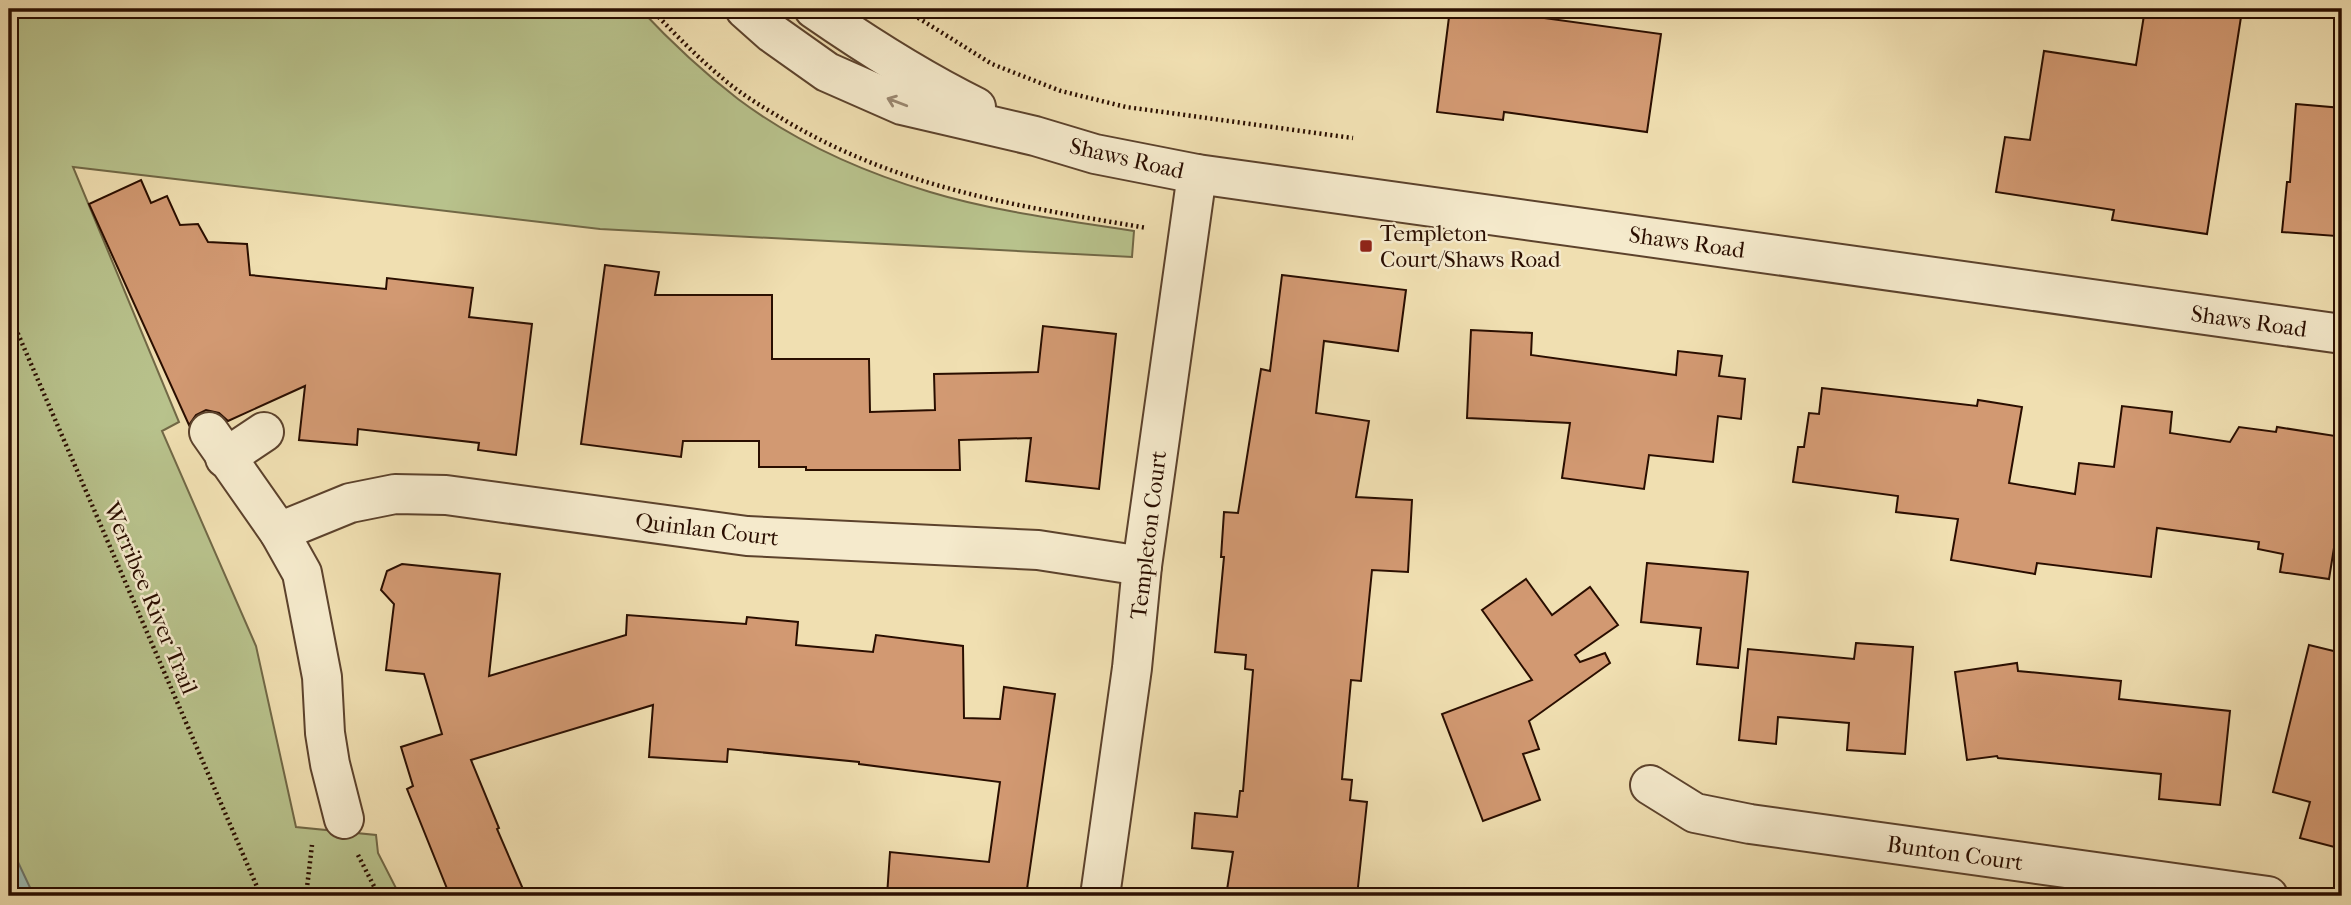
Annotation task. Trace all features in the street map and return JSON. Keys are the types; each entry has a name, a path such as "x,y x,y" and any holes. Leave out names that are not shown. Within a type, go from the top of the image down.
{"street":[{"name":"Shaws Road","path":"745,9 772,33 827,72 902,104 1035,136 1095,154 1197,174 2342,334"},
{"name":"Shaws Road","path":"814,9 873,50 943,91 1035,136"},
{"name":"Templeton Court","path":"1100,896 1132,668 1142,566 1197,174"},
{"path":"264,432 217,445 279,532 302,573 333,677 325,733 344,819"},
{"name":"Quinlan Court","path":"279,532 350,503 395,494 446,495 747,536 1038,550 1142,566"},
{"name":"Bunton Court","path":"1650,785 1695,813 1750,824 2268,896"}],"path":[{"path":"651,9 720,77 751,100 806,132 877,166 962,193 1189,235"},
{"path":"904,9 992,64 1061,91 1126,107 1353,138"},
{"name":"Werribee River Trail","path":"9,313 261,896"}],"green space":[{"path":"9,9 640,9 725,89 806,142 880,175 955,199 1031,215 1134,231 1132,257 600,229 73,167 179,422 162,431 256,646 296,827 376,835 378,853 400,896 9,896"}],"water":[{"path":"9,843 34,896 9,896"}],"building":[{"path":"1450,9 1515,9 1514,14 1661,34 1647,132 1504,112 1503,120 1437,112"},
{"path":"2145,9 2189,9 2241,17 2207,234 2112,220 2114,210 1996,192 2005,137 2030,140 2044,51 2136,65"},
{"path":"2296,104 2342,108 2342,153 2336,236 2282,232 2287,182 2290,182"},
{"path":"141,180 151,203 167,196 180,225 198,224 208,242 247,244 250,275 386,289 387,278 473,288 469,317 532,324 516,455 478,450 479,443 358,429 357,445 299,440 305,386 228,421 219,413 206,410 196,415 189,425 89,204"},
{"path":"605,265 659,272 655,295 772,295 772,359 869,359 870,412 935,410 934,374 1038,372 1043,326 1116,334 1099,489 1026,481 1031,438 959,440 960,470 806,470 806,467 759,467 759,441 683,441 681,457 581,444"},
{"path":"1282,275 1406,290 1398,351 1324,341 1316,413 1369,421 1356,497 1412,500 1408,572 1372,570 1361,681 1351,680 1342,779 1352,780 1350,800 1367,802 1357,896 1226,896 1233,852 1192,848 1195,813 1237,817 1240,791 1243,791 1253,670 1245,669 1246,655 1215,652 1224,557 1221,557 1224,512 1238,513 1261,369 1270,371"},
{"path":"1471,330 1532,333 1531,355 1676,375 1678,351 1722,356 1719,376 1745,379 1741,419 1718,416 1713,462 1649,455 1644,489 1562,478 1570,423 1467,418"},
{"path":"1822,388 1977,406 1978,400 2022,407 2009,483 2075,494 2079,463 2114,467 2122,406 2172,412 2170,433 2230,442 2239,427 2276,432 2277,427 2342,437 2342,498 2329,579 2280,572 2283,554 2258,549 2259,542 2157,528 2151,577 2037,563 2035,574 1951,560 1958,519 1896,512 1898,496 1793,482 1798,447 1804,447 1809,413 1819,414"},
{"path":"1647,563 1748,572 1738,668 1697,664 1701,628 1641,622"},
{"path":"402,564 500,574 489,676 626,635 627,615 746,624 747,617 798,622 796,645 873,652 876,635 963,646 964,718 1000,719 1004,687 1055,694 1026,896 887,896 890,852 989,862 1000,782 859,762 728,749 727,762 649,757 653,705 471,760 526,896 450,896 407,789 413,786 401,747 442,734 424,674 386,670 394,604 381,590 387,571"},
{"path":"1526,579 1552,615 1590,587 1618,625 1575,655 1580,662 1605,653 1610,663 1529,721 1539,749 1523,754 1540,800 1483,821 1442,714 1532,680 1482,610"},
{"path":"1856,643 1913,647 1905,754 1847,750 1849,723 1778,717 1776,744 1739,740 1748,649 1854,659"},
{"path":"2309,645 2342,653 2342,849 2300,838 2310,802 2273,792"},
{"path":"2017,663 2018,671 2121,681 2119,699 2230,711 2220,805 2159,799 2161,774 1997,756 1967,760 1955,672"}],"place":[{"name":"Templeton Court/Shaws Road","path":"1366,246"}]}
